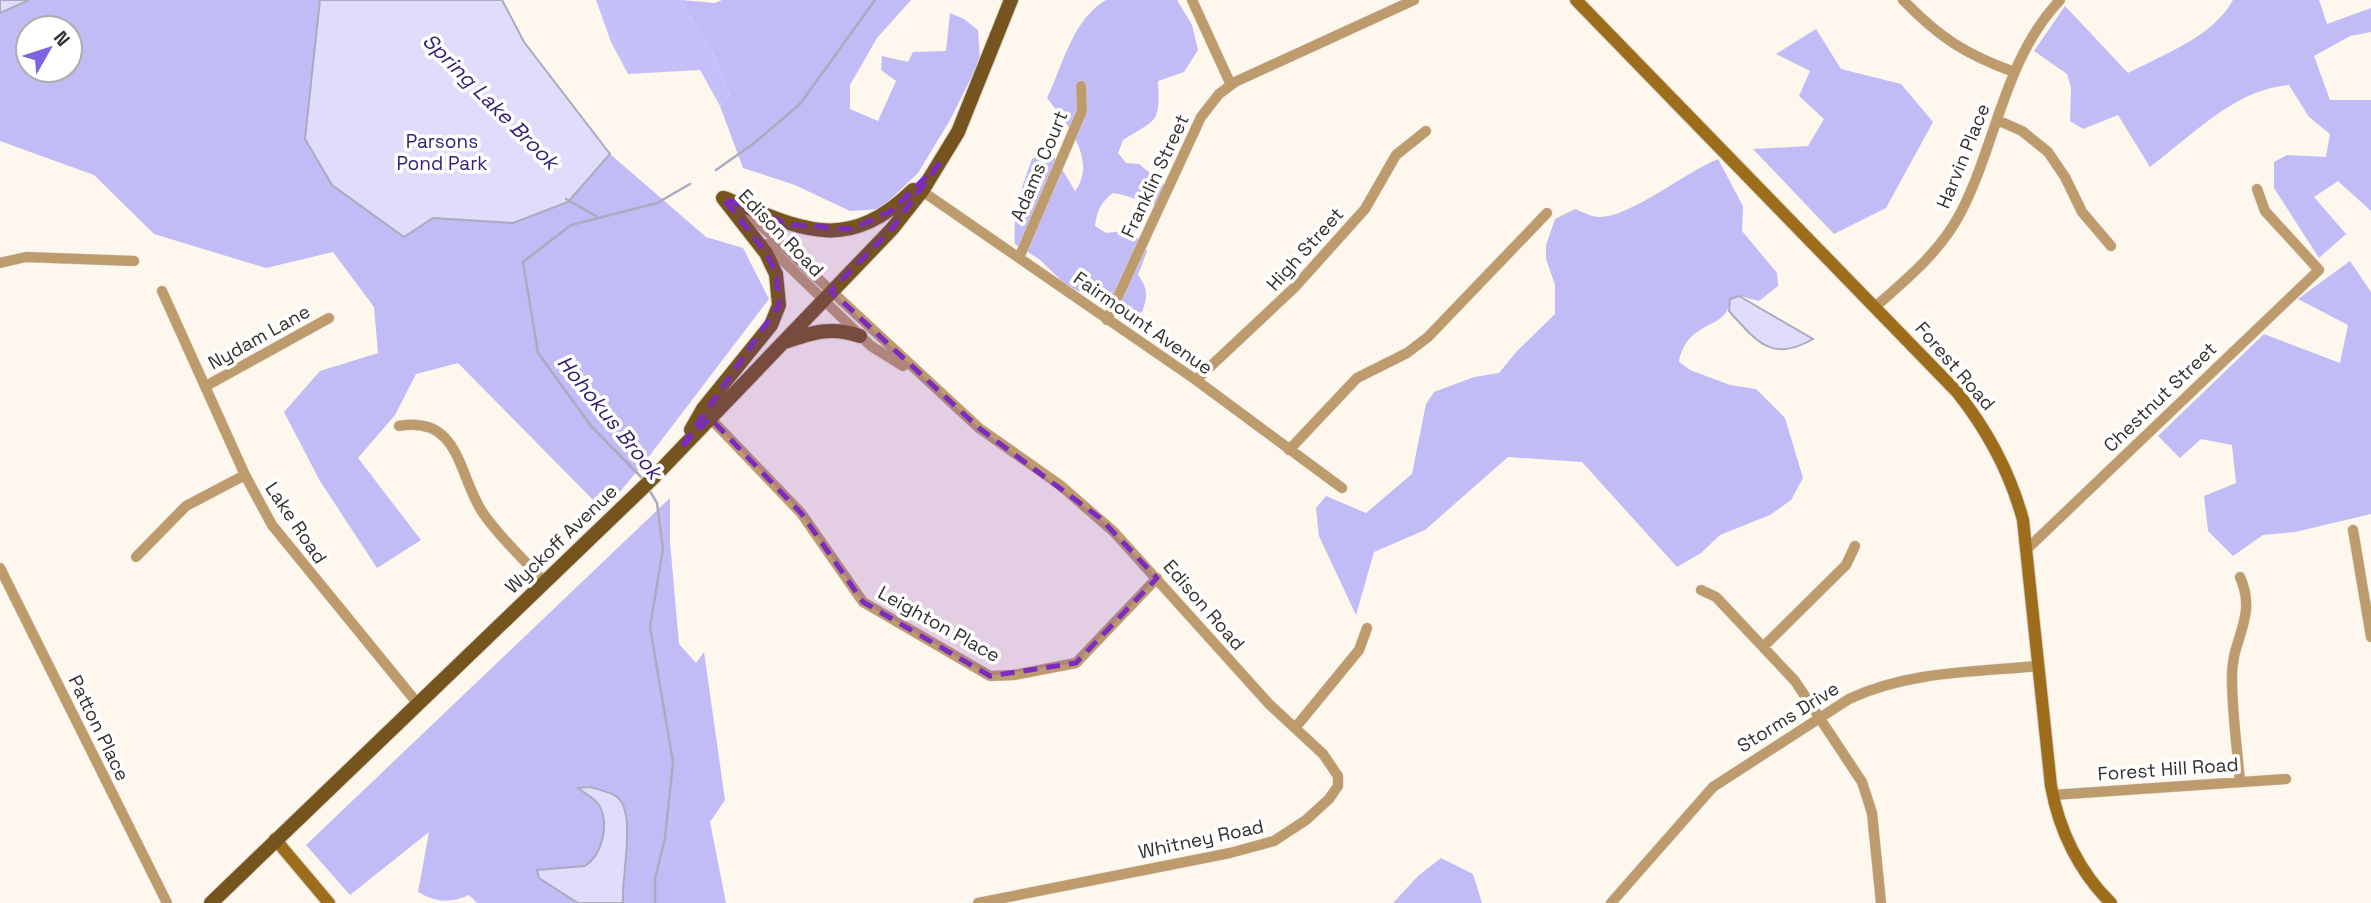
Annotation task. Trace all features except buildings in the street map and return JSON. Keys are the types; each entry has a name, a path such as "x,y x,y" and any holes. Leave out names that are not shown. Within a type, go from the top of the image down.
{"main road":[{"name":"Wyckoff Avenue","path":"211,903 640,491 885,238 922,191 971,104 1011,0"},
{"name":"Forest Road","path":"1576,0 1956,392 1987,433 2018,503 2026,550 2053,795 2059,818 2078,862 2111,903"},
{"path":"723,198 802,228 851,229 875,221 891,211 939,164"},
{"path":"680,449 704,409 771,325 779,305 776,274 766,253 723,198"},
{"path":"780,344 819,330 841,329 860,337"},
{"path":"275,839 329,903"}],"street":[{"path":"1192,0 1231,85"},
{"name":"Franklin Street","path":"1107,320 1201,117 1219,94 1231,85 1414,0"},
{"path":"1903,0 1925,23 1956,47 2014,72"},
{"name":"Harvin Place","path":"1875,307 1917,270 1947,235 1970,195 2014,72 2031,36 2060,0"},
{"name":"Adams Court","path":"1019,258 1082,111 1081,86"},
{"path":"1997,120 2022,131 2048,152 2065,177 2082,212 2111,246"},
{"name":"High Street","path":"1196,380 1295,287 1365,209 1396,155 1426,131"},
{"name":"Chestnut Street","path":"2026,550 2319,270 2265,211 2257,189"},
{"name":"Fairmount Avenue","path":"922,191 1196,380 1342,488"},
{"name":"Edison Road","path":"723,198 827,295 979,428 1080,501 1114,532 1269,704 1295,728"},
{"path":"1289,450 1357,378 1422,342 1547,213"},
{"path":"0,263 26,257 135,261"},
{"name":"Lake Road","path":"162,291 245,475 272,525 292,553 418,704"},
{"name":"Edison Road","path":"827,295 860,337 922,377"},
{"name":"Nydam Lane","path":"206,386 329,318"},
{"name":"Leighton Place","path":"710,418 801,513 863,602 990,676 1014,676 1076,663 1157,578"},
{"path":"399,426 428,427 447,439 459,457 477,505 544,582"},
{"path":"136,557 186,506 245,475"},
{"path":"2353,530 2371,637"},
{"path":"1764,646 1846,565 1855,547"},
{"name":"Patton Place","path":"0,568 167,903"},
{"path":"2240,577 2246,591 2247,616 2234,652 2231,676 2240,782"},
{"path":"1701,590 1716,597 1795,681 1856,771 1869,800 1881,903"},
{"path":"1295,728 1359,650 1367,628"},
{"name":"Storms Drive","path":"1611,903 1713,787 1849,699 1888,683 2038,666"},
{"name":"Whitney Road","path":"978,903 1230,853 1274,841 1307,820 1338,786 1334,767 1295,728"},
{"name":"Forest Hill Road","path":"2053,795 2286,779"}],"highlighted area":[{"path":"939,164 892,229 831,291 979,428 1100,518 1157,578 1076,663 990,676 863,602 801,513 710,418 680,449 779,305 776,274 766,253 723,198 787,224 851,229 891,211"}],"shaded area":[{"path":"29,0 320,0 305,139 332,185 404,237 433,218 513,223 568,202 610,154 706,237 743,248 769,299 604,511 458,363 416,374 395,415 358,458 421,540 377,568 320,481 284,412 320,371 378,353 374,307 333,252 266,268 154,234 94,175 0,141 0,13"},
{"path":"596,0 680,0 712,51 730,95 720,106 700,70 628,74 611,42"},
{"path":"680,0 715,3 722,0 911,0 877,38 850,85 850,109 878,121 896,81 881,70 882,56 908,62 913,52 946,51 950,13 964,19 978,30 980,60 950,120 918,173 880,209 850,211 795,185 743,168 720,106 730,95 712,51"},
{"path":"1106,0 1177,0 1192,25 1198,50 1184,72 1158,81 1158,106 1154,119 1123,140 1118,153 1126,163 1139,164 1169,189 1166,203 1146,203 1113,193 1100,207 1097,215 1095,226 1106,233 1132,230 1147,251 1138,275 1144,284 1145,301 1142,312 1130,317 1106,302 1068,287 1039,259 1015,244 1014,233 1021,190 1032,159 1045,153 1056,159 1075,191 1081,179 1082,155 1077,143 1047,98 1077,31 1094,9"},
{"path":"2233,0 2319,0 2327,24 2371,8 2371,32 2350,36 2314,56 2330,100 2371,100 2371,211 2338,181 2314,197 2346,234 2319,258 2274,188 2274,162 2287,155 2326,157 2330,134 2309,117 2289,85 2250,95 2232,105 2198,128 2150,167 2118,115 2083,129 2070,121 2071,88 2067,74 2034,51 2065,6 2128,73 2200,34 2224,13"},
{"path":"1816,29 1841,69 1901,84 1933,122 1886,208 1834,234 1753,149 1808,146 1824,119 1799,96 1810,71 1776,54"},
{"path":"1718,159 1743,206 1742,231 1777,273 1778,286 1759,301 1739,296 1730,299 1723,316 1690,338 1683,348 1679,362 1690,370 1730,385 1756,389 1785,418 1803,478 1791,500 1770,515 1720,535 1701,553 1677,567 1582,462 1508,457 1425,530 1374,552 1356,615 1319,536 1316,508 1326,496 1366,513 1412,474 1426,404 1434,392 1474,377 1499,373 1555,314 1555,285 1546,259 1546,245 1555,219 1575,209 1595,217 1613,215 1643,202"},
{"path":"2350,261 2371,292 2371,514 2295,532 2263,535 2233,556 2208,531 2204,496 2236,483 2232,445 2201,439 2180,458 2158,436 2264,334 2340,363 2348,325 2298,299"},
{"path":"670,498 670,542 679,644 696,663 704,652 725,800 710,822 726,903 477,903 469,895 437,900 418,892 429,832 350,895 306,845"},
{"path":"1441,858 1473,874 1482,903 1393,903 1418,876"}],"water":[{"path":"0,0 29,0 0,13"},
{"path":"320,0 502,0 524,42 610,154 568,202 513,223 433,218 404,237 332,185 305,139"},
{"path":"1739,296 1813,339 1787,349 1766,346 1748,332 1729,311 1730,299"},
{"path":"591,787 614,795 623,805 627,846 623,903 578,903 539,878 537,870 585,866 600,847 604,830 602,813 595,800 578,788"}],"waterway":[{"name":"Hohokus Brook","path":"716,170 753,144 800,104 875,0"},
{"name":"Hohokus Brook","path":"643,479 591,426 538,353 523,262 571,225 657,203 690,184"},
{"name":"Spring Lake Brook","path":"566,199 596,216"},
{"name":"Hohokus Brook","path":"648,488 657,503 663,549 650,627 673,762 665,838 655,879 655,903"}],"park label":[{"name":"Parsons Pond Park","path":"442,152"}]}
